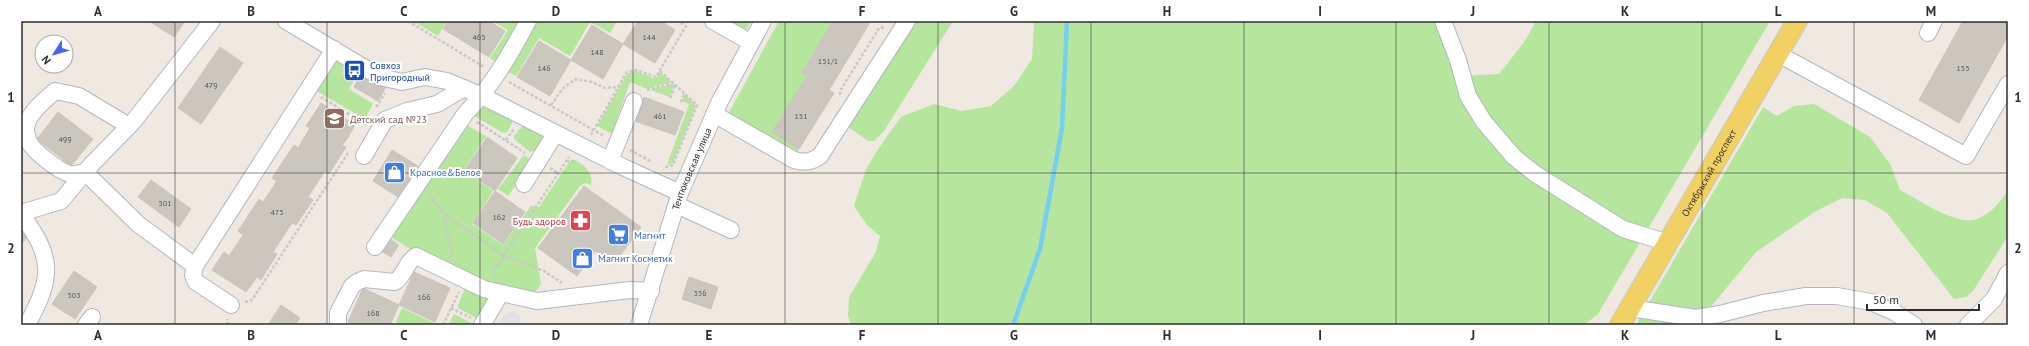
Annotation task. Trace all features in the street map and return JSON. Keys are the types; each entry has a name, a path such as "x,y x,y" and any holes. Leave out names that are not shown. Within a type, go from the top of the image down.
{"main road":[{"name":"Октябрьский проспект","path":"1625,317 1798,21"}],"street":[{"path":"27,325 42,297 47,271 45,253 38,238 21,214 61,201 85,172 129,126 212,21"},
{"path":"286,21 306,26 334,49 380,77 402,82 425,77 447,81 482,96 610,161 731,230"},
{"path":"375,247 465,114 482,96 497,75 528,21"},
{"path":"712,21 750,42"},
{"name":"Тентюковская улица","path":"639,325 651,291 678,199 714,114 750,42 763,21"},
{"path":"714,114 794,160 804,162 813,160 820,156 907,21"},
{"path":"1443,21 1458,60 1468,96 1484,122 1514,157 1534,173 1623,229 1669,244"},
{"path":"230,305 196,282 193,275 195,266 334,49"},
{"path":"1778,54 1966,156 2008,84"},
{"path":"357,154 385,120 406,111 437,104 464,88"},
{"path":"85,172 70,174 60,170 29,143 26,132 28,121 38,106 55,91 79,96 129,126"},
{"path":"610,161 634,100"},
{"path":"524,184 555,134"},
{"path":"85,172 138,224 195,266"},
{"path":"338,325 338,313 352,286 364,279 395,282 401,278 410,260 416,256 460,277 497,292 537,301 630,290 651,291"},
{"path":"1968,325 1994,299 2008,273"},
{"path":"483,324 497,292"},
{"path":"1625,317 1696,318 1720,314 1763,303 1806,296 1837,296 1871,302 1894,312 1914,325"}],"path":[{"path":"408,21 497,75 663,168 673,165 697,106 660,71"},
{"path":"497,292 495,269 580,146 594,130 626,73 636,70 656,77 686,26 678,21"},
{"path":"840,97 840,91 879,28 888,26"},
{"path":"551,105 563,88 576,79 592,82 604,88 618,87"},
{"path":"374,112 392,80"},
{"path":"647,90 674,84"},
{"path":"670,98 674,84"},
{"path":"309,89 366,125"},
{"path":"681,102 684,93"},
{"path":"465,114 538,161"},
{"path":"362,132 370,119"},
{"path":"230,305 252,300 357,154"},
{"path":"420,181 444,214 504,256 544,270 583,296"},
{"path":"443,325 451,308 460,277 444,214"},
{"path":"451,308 483,324"}],"shaded area":[{"path":"511,311 520,315 520,325 498,325 504,315"}],"green space":[{"path":"413,21 447,21 438,36"},
{"path":"492,21 524,21 501,65 490,58 508,30"},
{"path":"531,21 617,21 610,33 590,22 570,56 539,38 516,76 504,70"},
{"path":"722,21 751,21 744,34"},
{"path":"779,21 833,21 802,73 807,76 773,132 799,149 795,156 727,116"},
{"path":"914,21 953,21 884,131 874,141 868,141 847,126"},
{"path":"1032,21 1437,21 1449,63 1462,76 1499,74 1525,41 1536,21 1770,21 1598,314 1584,325 851,325 848,316 849,297 876,252 880,236 867,225 854,206 866,169 901,117 934,104 962,111 991,106 1014,86 1032,59 1034,24"},
{"path":"334,55 360,70 349,89 373,104 365,119 313,89"},
{"path":"636,71 656,79 660,72 671,82 647,89 630,82 612,134 597,126 627,74"},
{"path":"673,84 670,97 650,90"},
{"path":"685,94 696,106 673,163 667,165 689,104 682,101"},
{"path":"480,104 513,118 507,132 503,133 473,115"},
{"path":"1814,104 1870,137 1890,164 1900,190 1949,216 1969,220 1982,217 1991,211 2008,190 2008,236 1973,291 1966,297 1954,299 1887,213 1865,200 1842,198 1816,211 1756,252 1696,325 1636,325 1763,107 1777,116 1794,106"},
{"path":"463,123 486,136 464,170 493,191 472,224 503,245 531,206 539,207 569,162 573,159 577,161 590,173 592,181 591,185 585,183 580,186 535,248 541,284 537,290 531,293 483,282 413,251 391,237"},
{"path":"523,125 546,137 538,150 530,152 514,139 514,136"},
{"path":"524,155 532,162 508,196 498,189"},
{"path":"465,288 492,299 478,319 458,308"},
{"path":"402,308 438,325 402,325 396,322"},
{"path":"454,314 475,325 448,325"}],"building":[{"path":"149,21 185,21 174,37"},
{"path":"448,21 489,21 505,31 489,57 443,29"},
{"path":"638,21 661,21 675,30 655,63 623,44"},
{"path":"833,21 871,21 829,90 802,73"},
{"path":"1963,21 2008,21 2008,36 1959,123 1919,100"},
{"path":"592,25 623,44 603,79 571,60"},
{"path":"539,41 571,60 550,96 517,77"},
{"path":"220,47 243,63 201,124 178,108"},
{"path":"361,74 386,87 378,101 354,87"},
{"path":"807,76 834,93 799,149 772,132"},
{"path":"644,97 684,112 675,135 635,121"},
{"path":"321,103 355,125 347,139 312,117"},
{"path":"58,112 93,139 71,166 37,139"},
{"path":"312,117 347,139 342,145 346,147 329,174 325,171 308,197 313,200 296,225 292,223 273,252 277,254 261,280 257,277 246,292 212,270 224,252 229,256 243,235 238,231 259,199 263,202 277,181 272,178 294,145 298,148 310,128 306,126"},
{"path":"487,137 517,158 495,191 465,170"},
{"path":"392,150 418,166 398,197 373,181"},
{"path":"151,180 191,209 179,227 138,197"},
{"path":"584,186 641,227 614,264 596,251 577,276 538,248"},
{"path":"495,191 525,212 503,244 473,223"},
{"path":"21,233 27,237 21,245"},
{"path":"387,237 399,245 391,257 379,250"},
{"path":"74,271 97,287 75,319 52,304"},
{"path":"414,272 450,288 435,322 399,305"},
{"path":"689,277 718,287 711,309 682,299"},
{"path":"363,288 399,305 390,325 354,325 348,322"},
{"path":"281,305 300,318 295,325 268,325"}],"waterway":[{"path":"1013,325 1040,249 1062,128 1067,21"}],"place":[{"name":"Совхоз Пригородный","path":"355,71"},
{"name":"Детский сад №23","path":"334,119"},
{"name":"Красное&Белое","path":"395,172"},
{"name":"Будь здоров","path":"581,221"},
{"name":"Магнит","path":"618,235"},
{"name":"Магнит Косметик","path":"583,258"}]}
